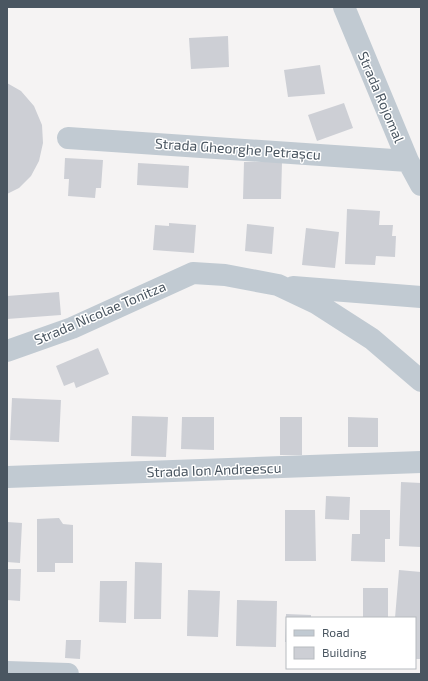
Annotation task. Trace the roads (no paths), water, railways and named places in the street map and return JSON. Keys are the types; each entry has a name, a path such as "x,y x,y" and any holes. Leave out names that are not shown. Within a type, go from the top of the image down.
{"street":[{"name":"Strada Rojomal","path":"344,7 408,161 421,185"},
{"name":"Strada Gheorghe Petrașcu","path":"68,138 408,161"},
{"name":"Strada Nicolae Tonitza","path":"7,351 72,328 193,273 225,275 278,285"},
{"path":"278,285 421,297"},
{"path":"278,285 316,303 372,339 421,381"},
{"name":"Strada Ion Andreescu","path":"7,477 421,462"},
{"path":"7,672 68,674"}]}
